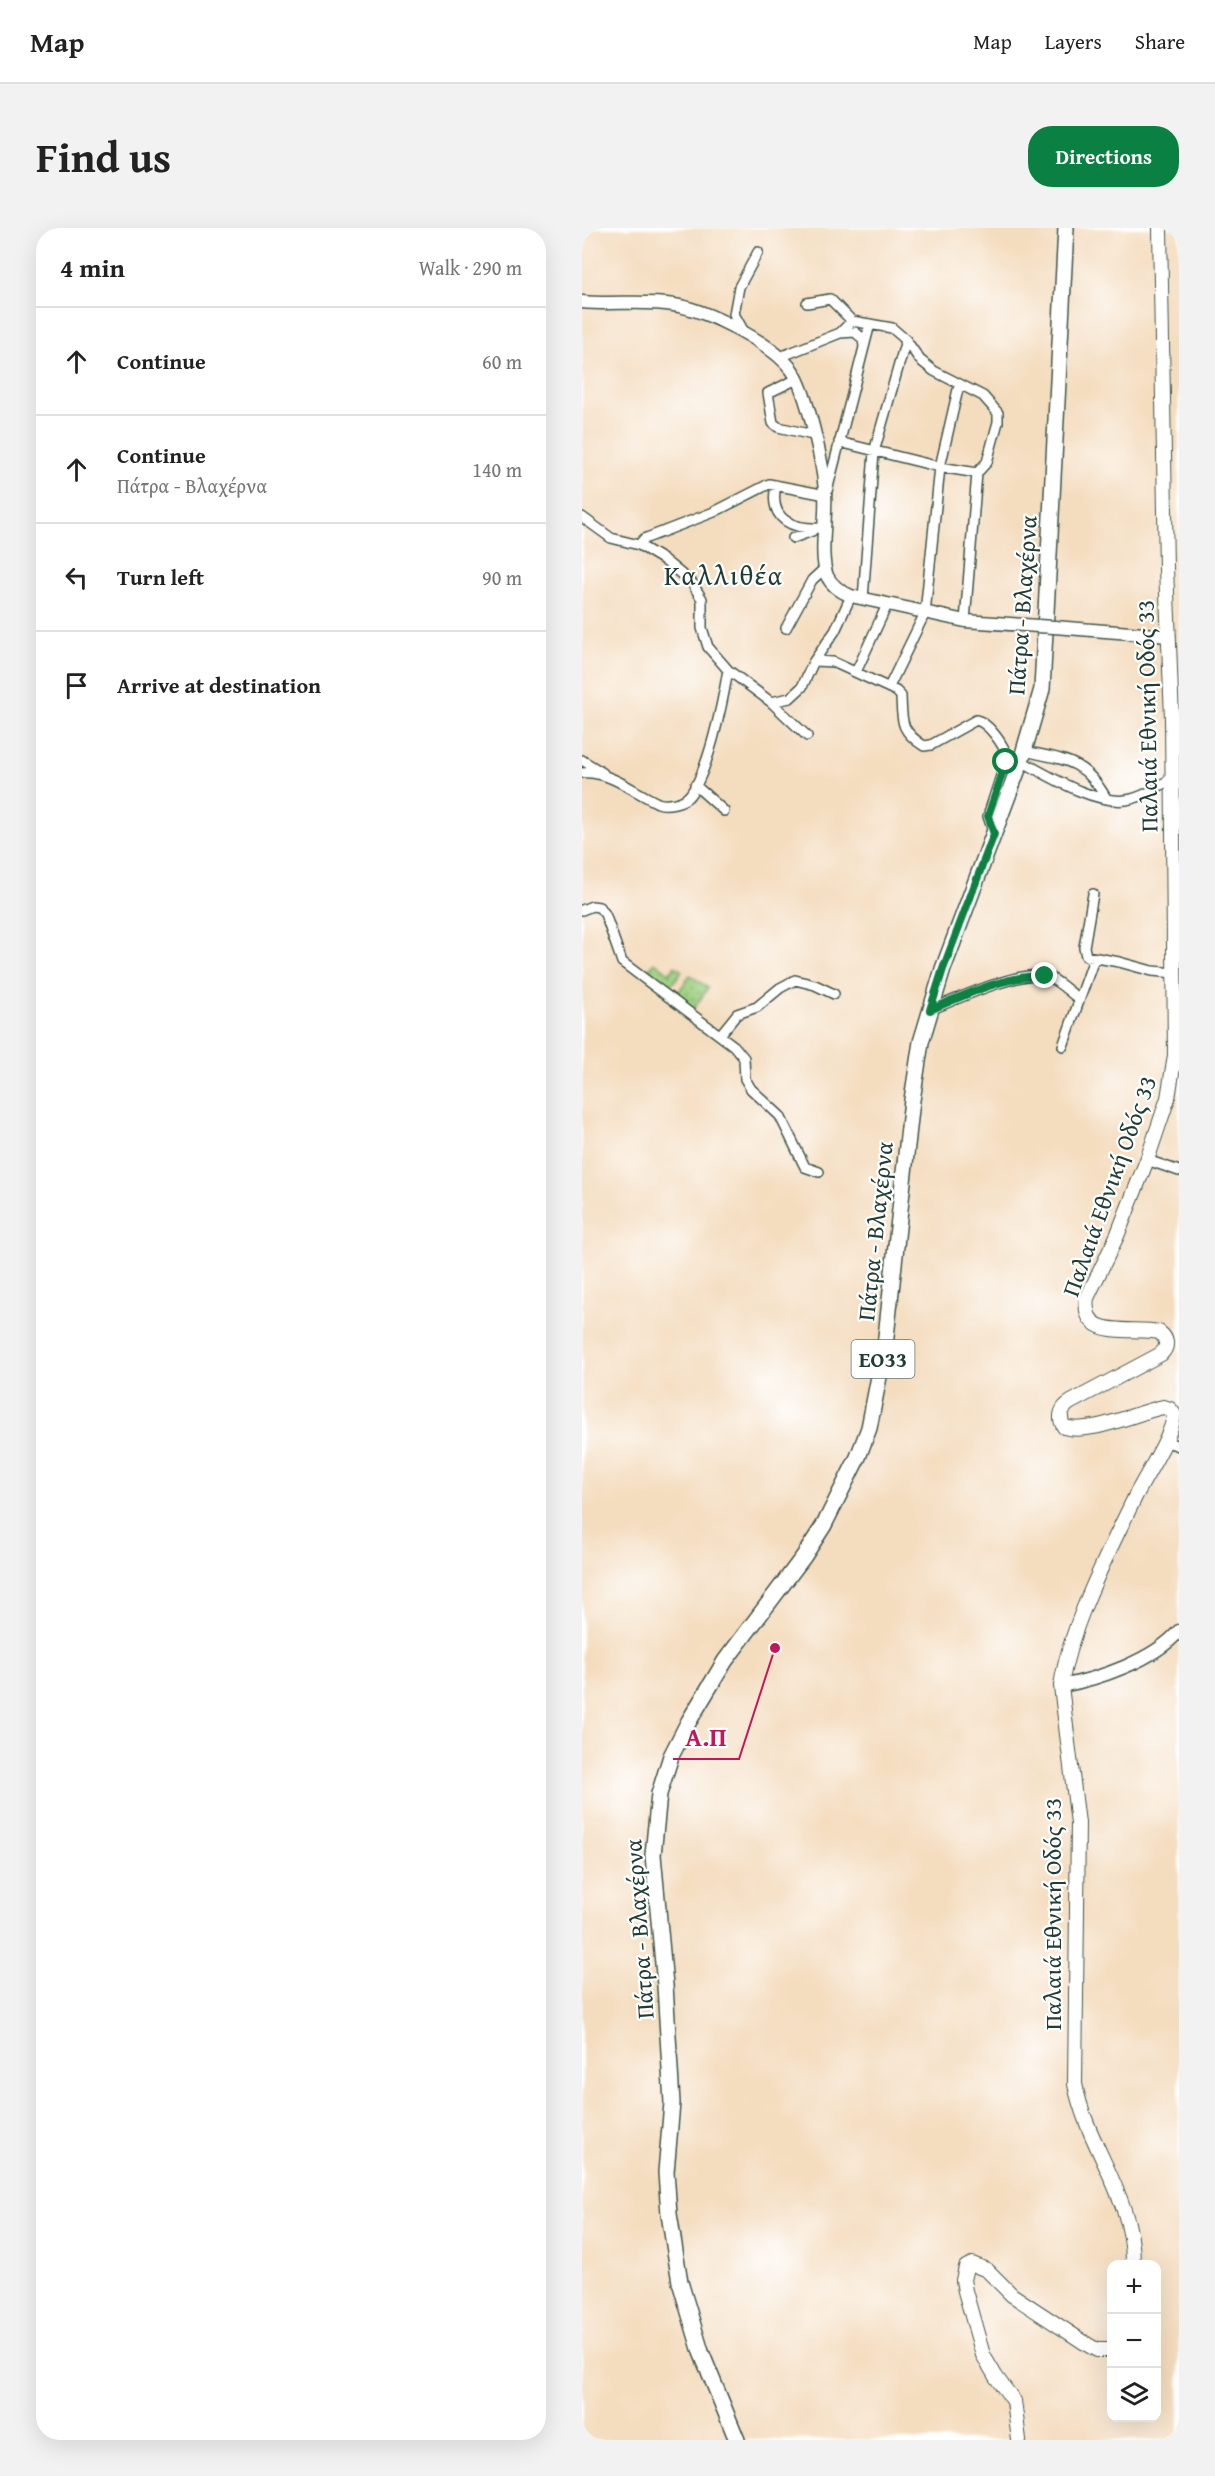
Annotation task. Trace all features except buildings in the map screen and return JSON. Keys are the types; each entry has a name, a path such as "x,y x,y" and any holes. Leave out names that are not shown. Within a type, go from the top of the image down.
{"main road":[{"name":"Πάτρα - Βλαχέρνα","path":"737,2440 701,2352 680,2283 669,2214 666,2172 672,2103 665,1985 653,1855 657,1804 672,1756 689,1721 725,1662 804,1556 824,1525 858,1457 869,1428 885,1346 912,1100 921,1042 943,969 1022,756 1042,689 1066,228"},
{"name":"Παλαιά Εθνική Οδός 33","path":"1133,2260 1131,2238 1120,2193 1079,2105 1076,2084 1078,1823 1061,1686 1064,1666 1075,1631 1136,1497 1174,1421 1174,1414 1170,1408 1163,1407 1085,1429 1064,1427 1061,1415 1063,1408 1071,1402 1166,1350 1165,1336 1159,1332 1099,1327 1090,1320 1086,1309 1087,1298 1117,1236 1147,1160 1163,1114 1174,1069 1172,778 1174,637 1160,228"},
{"path":"1019,2440 1014,2401 983,2355 963,2280 966,2267 972,2264 980,2266 1012,2295 1097,2350 1107,2350"}],"street":[{"path":"745,334 734,315 739,287 758,252"},
{"path":"807,303 830,299 852,321 892,328 906,340 920,360 959,385 982,396 998,413 998,422 987,462 977,473 965,621"},
{"path":"582,302 674,305 706,314 745,334 780,357 797,379 823,470 825,495"},
{"path":"840,333 852,321"},
{"path":"870,324 825,495 821,528 825,568 832,584 840,591 857,597 965,621 1174,637"},
{"path":"780,357 840,333 855,332 862,339 864,347"},
{"path":"771,702 790,698 802,687 814,661 857,597 874,452 906,340"},
{"path":"797,379 768,393 773,423 813,435"},
{"path":"888,687 925,613 940,467 959,385"},
{"path":"839,442 940,467 977,473"},
{"path":"639,544 644,539 714,512 769,484 825,495"},
{"path":"776,485 774,507 779,517 804,528 821,528"},
{"path":"582,517 611,538 639,544 664,560 692,583 702,599 702,628 708,646 728,670 771,702 807,736"},
{"path":"793,538 821,528"},
{"path":"786,628 812,580 825,568"},
{"path":"856,672 887,605"},
{"path":"814,661 833,662 888,687 901,696 903,728 924,746 931,745 976,720 985,724 1005,750 1006,762 988,816 994,834"},
{"path":"582,760 661,804 675,804 687,797 695,785 708,753 722,708 728,670"},
{"path":"1022,756 1078,765 1094,778 1106,798"},
{"path":"1022,756 1068,785 1106,798 1126,800 1136,798 1172,778"},
{"path":"582,773 592,772 609,777"},
{"path":"695,785 724,811"},
{"path":"1093,894 1084,947 1086,956 1152,971 1175,973"},
{"path":"582,910 591,906 599,907 605,914 622,962 734,1046 744,1058 745,1079 751,1089 780,1116 805,1167 819,1172"},
{"path":"1063,1046 1094,959"},
{"path":"930,1010 999,984 1031,976 1045,976 1079,999"},
{"path":"720,1035 737,1014 757,1007 780,988 795,981 815,985 834,994"},
{"path":"1147,1160 1179,1171"},
{"path":"1164,1441 1179,1446"},
{"path":"1061,1686 1108,1674 1156,1651 1179,1631"}],"green space":[{"path":"655,962 669,973 675,966 682,971 667,991 644,974"},
{"path":"690,975 708,988 693,1010 675,997"}],"place":[{"name":"Α.Π","path":"775,1648"}],"district":[{"name":"Καλλιθέα","path":"724,575"}],"route":[{"path":"1006,762 988,816 994,834 936,988 930,1010 1009,981 1031,976 1045,976"}]}
